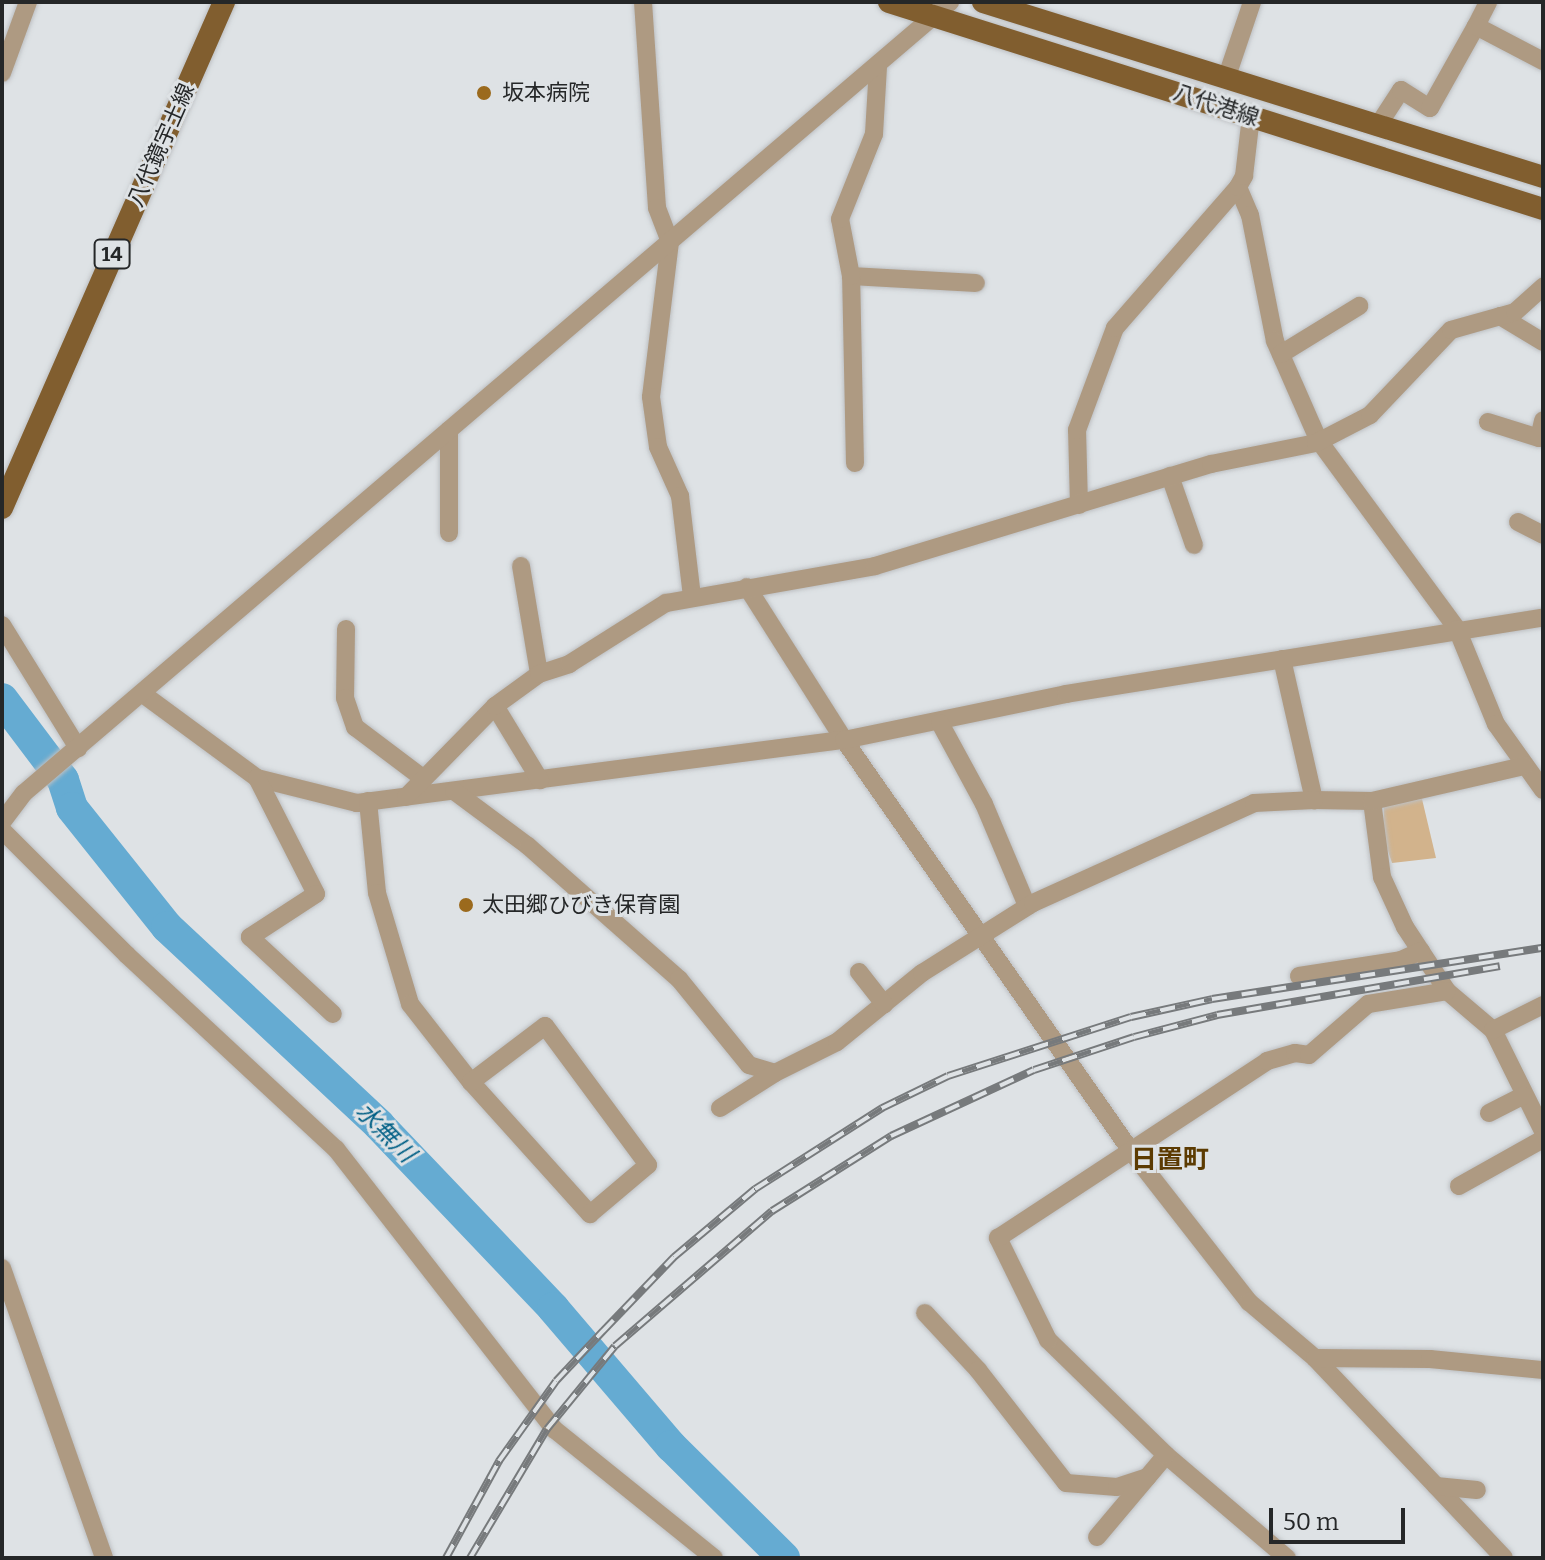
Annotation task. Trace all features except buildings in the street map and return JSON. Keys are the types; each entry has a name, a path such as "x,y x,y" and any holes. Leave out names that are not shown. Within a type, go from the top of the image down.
{"main road":[{"name":"八代鏡宇土線","path":"2,508 224,2"},
{"name":"八代港線","path":"889,2 941,8 1251,116 1543,209"},
{"name":"八代港線","path":"983,2 1543,177"}],"street":[{"path":"2,73 28,2"},
{"path":"643,2 646,111 657,208 670,242 651,397 658,447 680,496 692,596"},
{"path":"1226,79 1252,2"},
{"path":"1377,127 1401,90 1430,108 1488,2"},
{"path":"2,822 24,793 878,67 941,8"},
{"path":"1476,26 1543,61"},
{"path":"855,463 851,276 840,219 874,134 878,67"},
{"path":"1079,505 1077,430 1115,328 1223,211 1244,176 1251,116"},
{"path":"1238,187 1250,215 1281,354 1319,441 1457,629 1496,724 1533,768 1543,790"},
{"path":"851,276 976,283"},
{"path":"406,797 495,706 539,674 569,664 638,617 692,596 875,566 1170,476 1319,441 1370,415 1451,330 1515,312 1543,287"},
{"path":"1281,354 1359,306"},
{"path":"1500,316 1543,342"},
{"path":"1488,422 1542,432"},
{"path":"449,430 449,533"},
{"path":"1170,476 1194,545"},
{"path":"1518,522 1543,535"},
{"path":"521,566 539,674"},
{"path":"747,587 844,740 979,938 1131,1151 1249,1302 1315,1358 1504,1558"},
{"path":"940,723 1066,694 1542,614"},
{"path":"2,625 73,752"},
{"path":"346,629 345,698 355,727 424,779"},
{"path":"1282,659 1314,800"},
{"path":"143,694 257,778 304,794 368,801 844,740 936,717 984,804 1027,906"},
{"path":"495,706 540,780"},
{"path":"720,1108 775,1073 811,1058 1027,906 1254,803 1372,801 1533,768"},
{"path":"257,778 316,894 243,932 333,1014"},
{"path":"454,791 528,846 679,979 749,1065 775,1073"},
{"path":"368,801 377,893 410,1004 471,1082 590,1214 648,1165 545,1026 471,1082"},
{"path":"1372,801 1382,877 1421,951 1447,991 1493,1030 1543,1131"},
{"path":"5,840 336,1149 555,1430 714,1558"},
{"path":"1299,976 1401,960 1421,951"},
{"path":"859,972 884,1004"},
{"path":"1287,1558 1166,1455 1048,1340 998,1238 1267,1061 1295,1053 1309,1055 1368,1004 1447,991"},
{"path":"1493,1030 1543,1005"},
{"path":"1489,1113 1523,1096"},
{"path":"1459,1186 1543,1139"},
{"path":"2,1268 104,1558"},
{"path":"925,1313 978,1370 1066,1483 1117,1487 1147,1477"},
{"path":"1315,1358 1430,1359 1543,1370"},
{"path":"1097,1537 1166,1455"},
{"path":"1436,1486 1477,1490"}],"shaded area":[{"path":"1422,799 1436,858 1392,863 1383,836 1384,806"}],"waterway":[{"name":"水無川","path":"2,699 63,780 72,808 167,927 379,1125 553,1308 671,1446 784,1558"}],"railway":[{"path":"446,1558 499,1461 556,1381 674,1257 755,1189 882,1108 948,1076 1131,1017 1212,999 1543,948"},
{"path":"470,1558 547,1429 615,1346 772,1211 891,1136 1034,1070 1134,1037 1217,1015 1500,966"}],"place":[{"name":"坂本病院","path":"484,93"},
{"name":"太田郷ひびき保育園","path":"466,905"}],"district":[{"name":"日置町","path":"1170,1160"}]}
